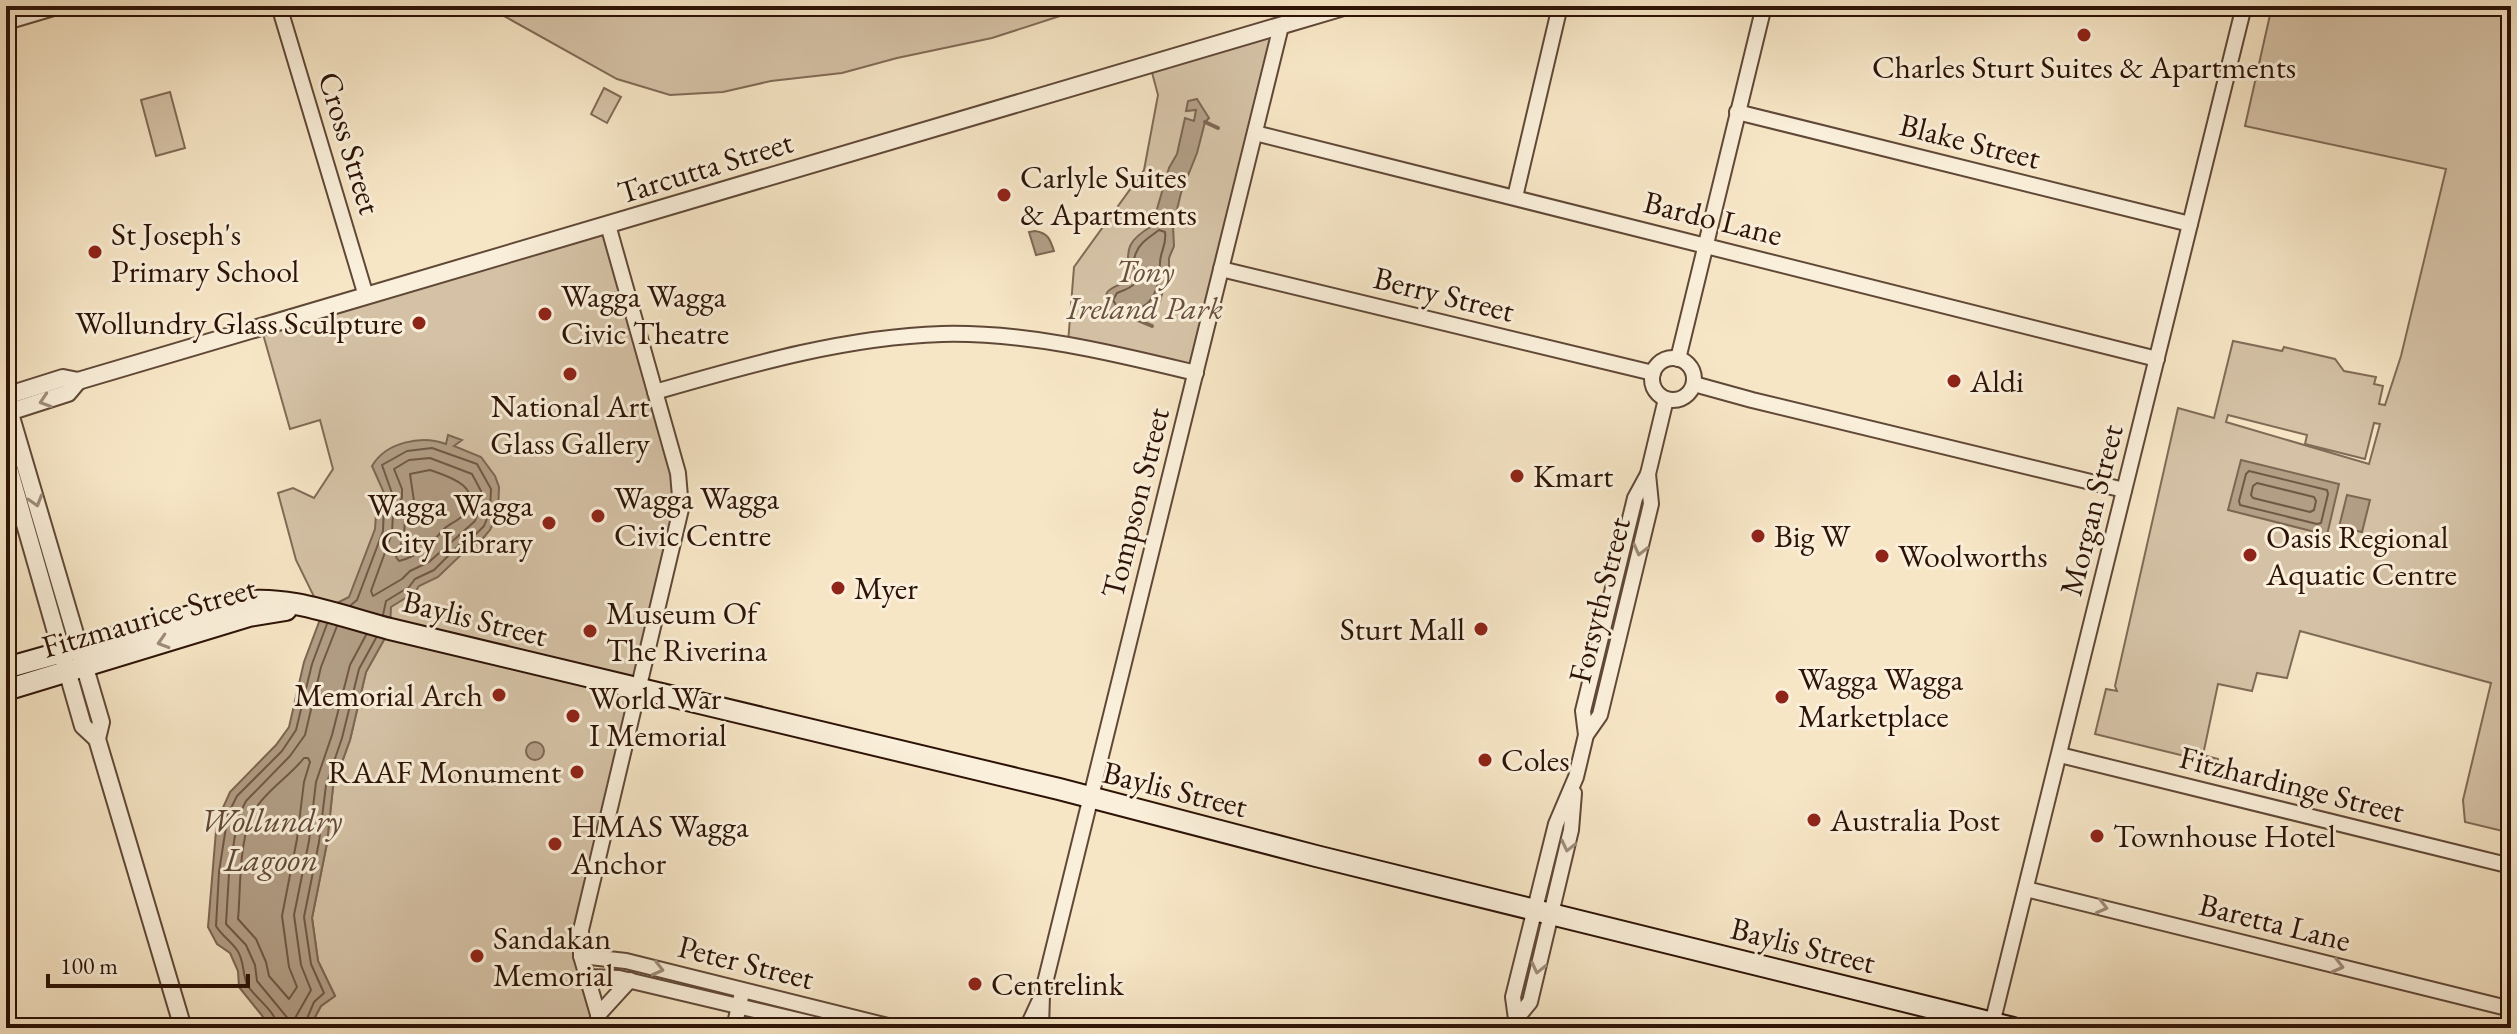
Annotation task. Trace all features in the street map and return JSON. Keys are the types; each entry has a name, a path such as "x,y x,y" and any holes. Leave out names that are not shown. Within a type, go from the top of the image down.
{"main road":[{"name":"Fitzmaurice Street","path":"6,690 73,659 248,600 285,601 321,611"},
{"name":"Baylis Street","path":"321,611 1059,789 2013,1028"},
{"name":"Fitzmaurice Street","path":"6,668 73,659"}],"street":[{"path":"6,22 60,6"},
{"name":"Cross Street","path":"279,6 366,296"},
{"name":"Tarcutta Street","path":"7,405 63,378 78,381 1347,6"},
{"path":"1515,197 1560,6"},
{"path":"1678,359 1764,6"},
{"name":"Morgan Street","path":"1992,1025 2244,6"},
{"name":"Tompson Street","path":"1027,1028 1042,995 1281,26"},
{"name":"Blake Street","path":"1737,112 2190,224"},
{"name":"Bardo Lane","path":"1255,133 2157,359"},
{"path":"600,1021 581,956 583,917 681,509 678,473 608,225"},
{"name":"Berry Street","path":"1221,269 1653,373"},
{"path":"655,392 801,353 868,341 945,334 1068,343 1196,373"},
{"path":"1678,359 1690,366 1694,384 1680,399 1666,399 1653,386 1653,373 1660,362 1678,359"},
{"path":"1694,384 2124,490"},
{"name":"Forsyth Street","path":"1515,1024 1513,997 1543,911 1556,824 1576,777 1586,735 1583,711 1586,695 1635,498 1648,474 1666,399"},
{"path":"7,405 73,659"},
{"path":"6,458 73,659 101,722 97,739 183,1028"},
{"name":"Fitzhardinge Street","path":"2060,755 2511,866"},
{"name":"Baretta Lane","path":"2026,889 2511,1009"},
{"name":"Peter Street","path":"581,956 626,961 743,990 842,1021 896,1028"},
{"name":"Peter Street","path":"587,977 630,980 831,1028"},
{"name":"Peter Street","path":"600,1021 630,980"},
{"path":"734,1028 743,990"},
{"name":"Tompson Street","path":"1041,1028 1042,995"}],"green space":[{"path":"486,6 1091,6 992,38 842,73 771,81 723,92 670,95 617,79"},
{"path":"2272,6 2511,6 2511,833 2465,822 2463,800 2491,683 2300,631 2287,678 2257,673 2252,691 2218,684 2203,755 2218,759 2217,764 2095,734 2106,689 2117,691 2115,686 2178,408 2214,418 2233,341 2282,351 2284,347 2335,359 2344,371 2376,377 2374,384 2383,386 2379,404 2385,405 2401,356 2446,169 2245,126","holes":["2228,415 2307,435 2305,444 2365,459 2374,423 2380,424 2369,464 2226,422"]},
{"name":"Tony Ireland Park","path":"1281,27 1196,373 1068,343 1074,267 1144,170 1158,95 1150,65"},
{"path":"604,88 621,97 607,123 591,114"},
{"path":"170,92 185,148 156,156 141,100"},
{"path":"608,225 681,491 581,930 602,1028 309,1028 321,1006 335,996 318,961 312,918 327,843 333,787 350,740 366,672 390,629 321,611 296,560 278,493 293,488 314,498 333,469 320,420 290,429 261,327"}],"water":[{"path":"1197,99 1209,118 1181,193 1173,226 1174,246 1160,301 1146,316 1130,319 1113,314 1107,309 1106,296 1111,289 1129,279 1129,248 1152,226 1169,168 1177,154 1185,118 1194,121 1196,110 1186,111 1188,101"},
{"path":"1035,231 1048,237 1054,251 1036,255 1029,232"},
{"name":"Wollundry Lagoon","path":"448,435 462,440 454,446 481,457 495,476 499,487 498,513 479,543 467,549 438,577 419,586 391,607 390,629 366,672 350,740 333,787 327,843 312,918 318,961 335,996 321,1006 309,1028 272,1028 239,987 238,971 230,953 217,944 208,927 216,831 221,812 230,792 276,745 289,727 304,662 321,611 349,597 375,529 377,500 385,495 372,466 395,446 426,440 446,444"},
{"path":"2241,460 2339,484 2327,535 2228,510"},
{"path":"2347,495 2370,500 2362,532 2339,527"},
{"path":"535,742 544,751 535,760 526,751"}],"waterway":[{"path":"1205,122 1218,128"},
{"path":"1133,318 1152,326"}],"place":[{"name":"Charles Sturt Suites & Apartments","path":"2084,35"},
{"name":"Carlyle Suites & Apartments","path":"1004,195"},
{"name":"St Joseph's Primary School","path":"95,252"},
{"name":"Wagga Wagga Civic Theatre","path":"545,314"},
{"name":"Wollundry Glass Sculpture","path":"419,323"},
{"name":"National Art Glass Gallery","path":"570,374"},
{"name":"Aldi","path":"1954,381"},
{"name":"Kmart","path":"1517,476"},
{"name":"Wagga Wagga Civic Centre","path":"598,516"},
{"name":"Wagga Wagga City Library","path":"549,523"},
{"name":"Big W","path":"1758,536"},
{"name":"Oasis Regional Aquatic Centre","path":"2250,555"},
{"name":"Woolworths","path":"1882,556"},
{"name":"Myer","path":"838,588"},
{"name":"Sturt Mall","path":"1481,629"},
{"name":"Museum Of The Riverina","path":"590,631"},
{"name":"Memorial Arch","path":"499,695"},
{"name":"Wagga Wagga Marketplace","path":"1782,697"},
{"name":"World War I Memorial","path":"573,716"},
{"name":"Coles","path":"1485,760"},
{"name":"RAAF Monument","path":"577,772"},
{"name":"Australia Post","path":"1814,820"},
{"name":"Townhouse Hotel","path":"2097,836"},
{"name":"HMAS Wagga Anchor","path":"555,844"},
{"name":"Sandakan Memorial","path":"477,956"},
{"name":"Centrelink","path":"975,984"}]}
